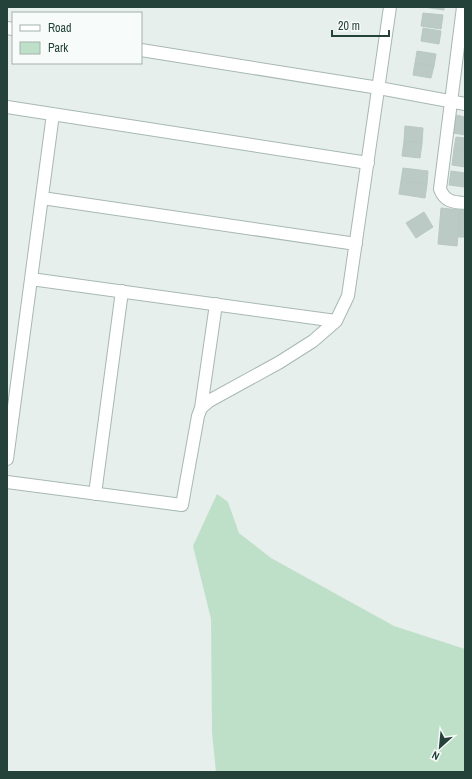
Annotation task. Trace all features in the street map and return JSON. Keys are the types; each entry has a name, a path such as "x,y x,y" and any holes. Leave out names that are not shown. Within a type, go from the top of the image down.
{"street":[{"path":"201,408 209,401 280,362 313,341 336,321 348,296 390,7"},
{"path":"463,7 463,23 440,189 442,196 448,200 465,203"},
{"path":"142,50 379,88 465,104"},
{"path":"7,107 368,163"},
{"path":"7,458 52,114"},
{"path":"42,198 356,244"},
{"path":"31,279 336,321"},
{"path":"95,494 122,291"},
{"path":"7,482 182,505 198,416 201,408 216,304"}],"green space":[{"path":"217,494 228,502 239,533 271,558 394,626 465,649 465,772 216,772 212,733 211,619 193,546"}],"building":[{"path":"424,7 444,7 444,10"},
{"path":"423,13 443,15 441,29 421,26"},
{"path":"423,28 441,31 439,44 421,41"},
{"path":"417,51 436,54 434,66 415,63"},
{"path":"415,63 434,66 431,78 413,75"},
{"path":"456,115 465,117 465,135 453,133"},
{"path":"405,126 423,128 422,143 404,141"},
{"path":"456,137 465,138 465,151 454,149"},
{"path":"404,141 422,143 420,158 402,156"},
{"path":"454,149 465,151 465,167 452,165"},
{"path":"403,168 428,171 427,184 401,181"},
{"path":"451,171 465,173 465,187 449,185"},
{"path":"401,181 427,184 425,198 399,194"},
{"path":"441,208 460,210 457,246 438,244"},
{"path":"460,210 465,210 465,237 458,237"},
{"path":"424,212 433,227 416,238 406,223"}]}
